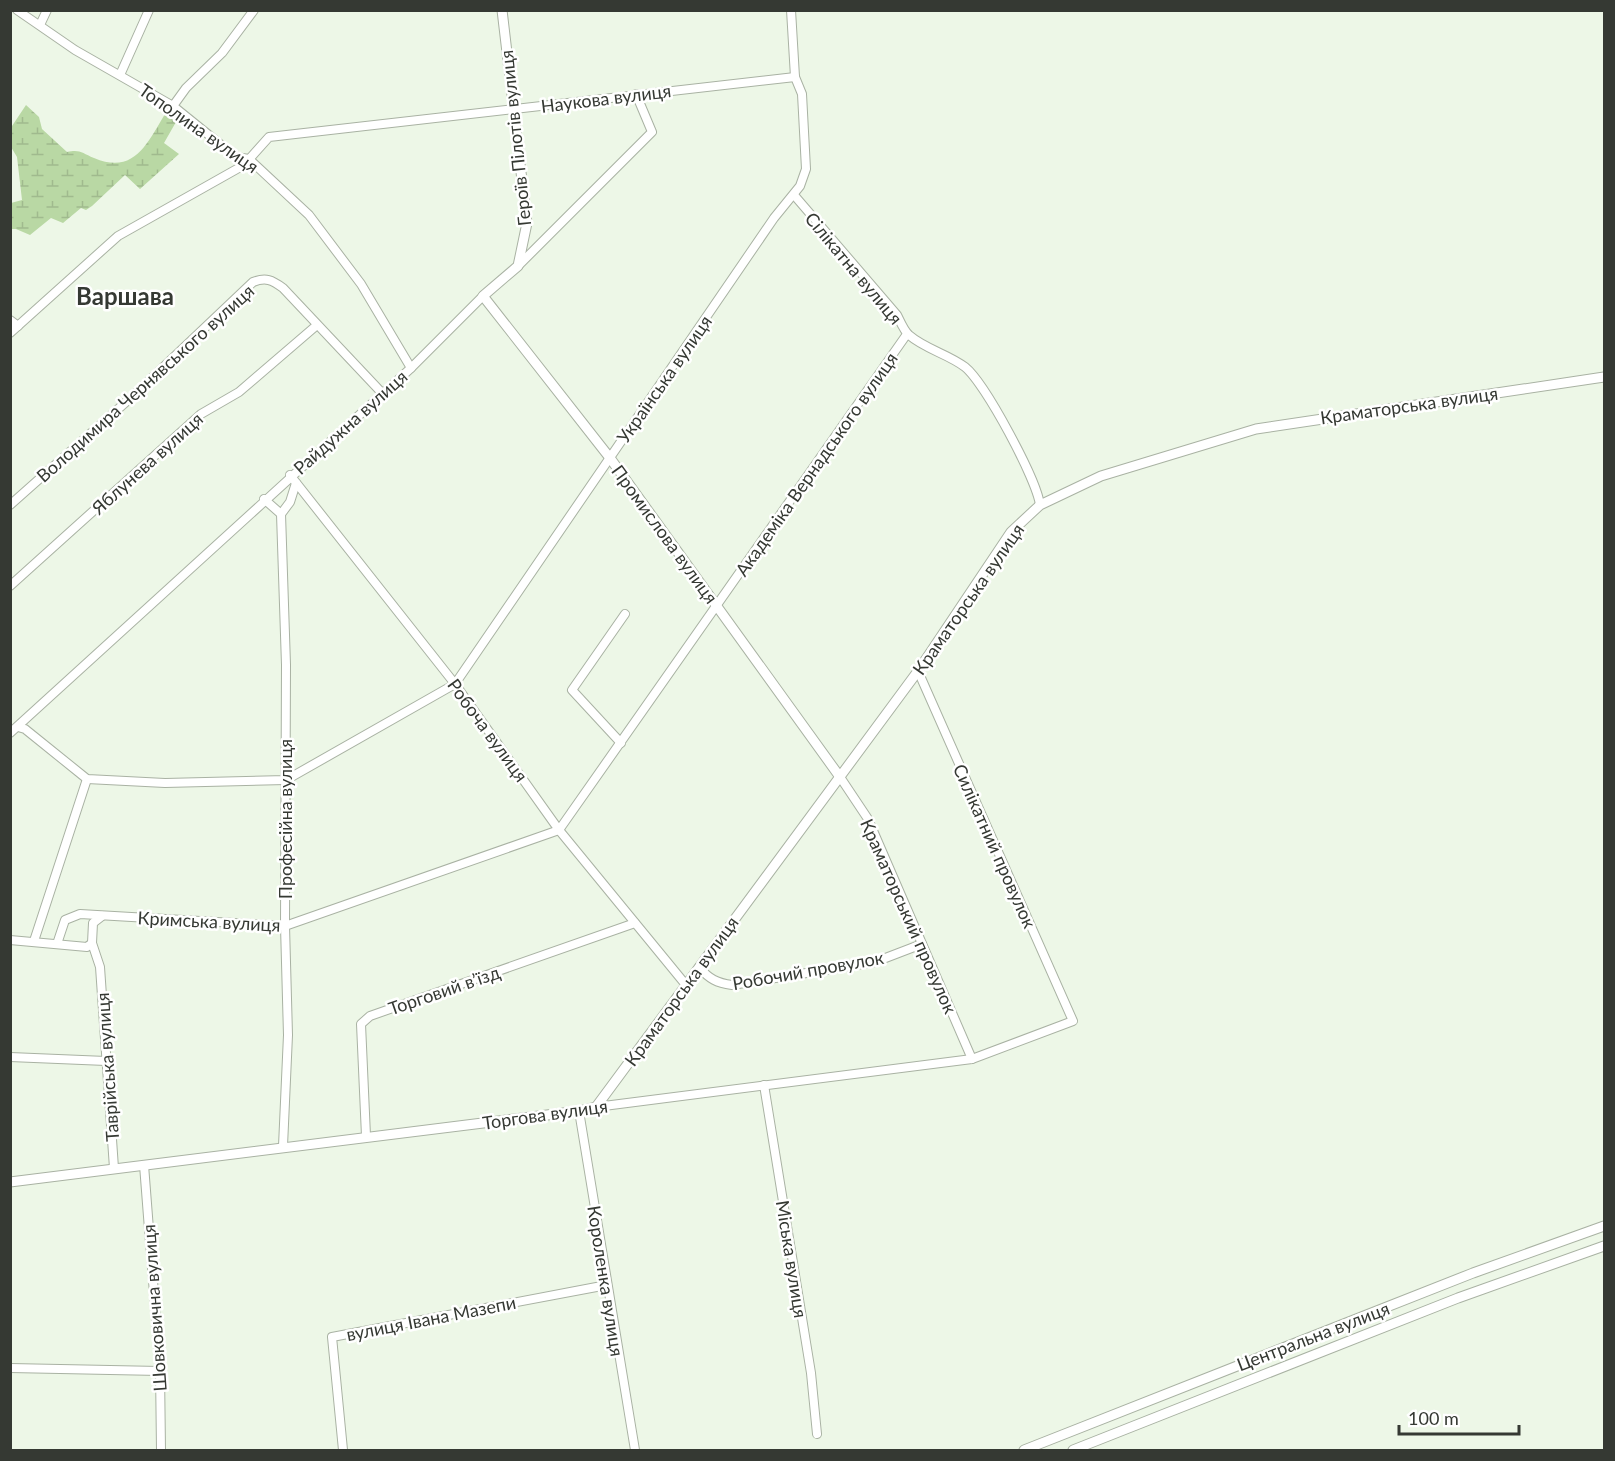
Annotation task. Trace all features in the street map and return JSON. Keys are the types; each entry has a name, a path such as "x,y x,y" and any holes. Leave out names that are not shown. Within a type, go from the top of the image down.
{"street":[{"name":"Тополина вулиця","path":"17,10 75,50 173,106 236,158 249,159 309,215 361,284 411,368"},
{"path":"40,25 47,10"},
{"path":"120,75 149,10"},
{"path":"173,106 186,88 222,53 254,10"},
{"name":"Героїв Пілотів вулиця","path":"502,10 527,223 518,266"},
{"name":"Українська вулиця","path":"455,684 774,218 800,186 806,169 802,93 795,77 791,10"},
{"name":"Наукова вулиця","path":"10,333 118,236 244,165 269,137 795,77"},
{"name":"Райдужна вулиця","path":"10,733 264,499 411,368 483,296 518,266 652,132 636,94"},
{"name":"Сілікатна вулиця","path":"794,195 897,315 907,334 946,353 968,369 981,384 1034,482 1040,505"},
{"name":"Володимира Чернявського вулиця","path":"10,505 135,394 253,282 261,279 271,280 283,288 382,393"},
{"name":"Промислова вулиця","path":"483,296 610,458 840,777"},
{"path":"10,320 18,326"},
{"name":"Яблунева вулиця","path":"10,586 201,414 239,392 317,325"},
{"name":"Академіка Вернадського вулиця","path":"559,830 907,334"},
{"name":"Краматорська вулиця","path":"596,1107 918,671 1011,532 1040,505 1101,476 1256,429 1605,377"},
{"name":"Робоча вулиця","path":"291,475 455,684 559,830 686,985"},
{"path":"264,499 281,514 290,502 296,483"},
{"name":"Професійна вулиця","path":"281,514 288,1035 283,1146"},
{"path":"621,742 572,690 624,614"},
{"name":"Силікатний провулок","path":"918,671 1072,1021"},
{"path":"18,727 30,733 87,779 165,783 286,780 455,684"},
{"name":"Краматорський провулок","path":"840,777 868,819 972,1059"},
{"path":"34,941 87,779"},
{"name":"Кримська вулиця","path":"57,944 61,926 70,916 80,914 285,926 559,830"},
{"path":"10,940 87,947 92,943 93,923 103,916"},
{"name":"Торговий в’їзд","path":"366,1136 361,1024 370,1016 635,923"},
{"name":"Таврійська вулиця","path":"92,943 100,967 114,1168"},
{"name":"Робочий провулок","path":"699,967 706,976 719,984 732,985 875,962 922,944"},
{"name":"Таврійська вулиця","path":"80,948 91,955 100,967"},
{"name":"Торгова вулиця","path":"10,1182 283,1146 579,1112 596,1107 972,1059 1072,1021"},
{"path":"10,1057 106,1061"},
{"name":"Міська вулиця","path":"764,1085 811,1373 817,1434"},
{"name":"Короленка вулиця","path":"579,1112 635,1450"},
{"name":"Шовковична вулиця","path":"144,1165 160,1371 161,1450"},
{"name":"Центральна вулиця","path":"1024,1450 1473,1273 1605,1226"},
{"name":"Центральна вулиця","path":"1073,1450 1458,1298 1605,1246"},
{"name":"вулиця Івана Мазепи","path":"343,1450 332,1337 607,1285"},
{"path":"10,1368 160,1371"}],"green space":[{"path":"26,105 39,117 42,129 67,152 78,151 94,158 119,163 138,154 165,114 176,122 164,143 179,154 140,189 125,175 92,206 86,210 81,208 63,223 51,218 30,235 11,229 11,203 22,200 17,157 11,147 10,129"}],"district":[{"name":"Варшава","path":"125,295"}]}
